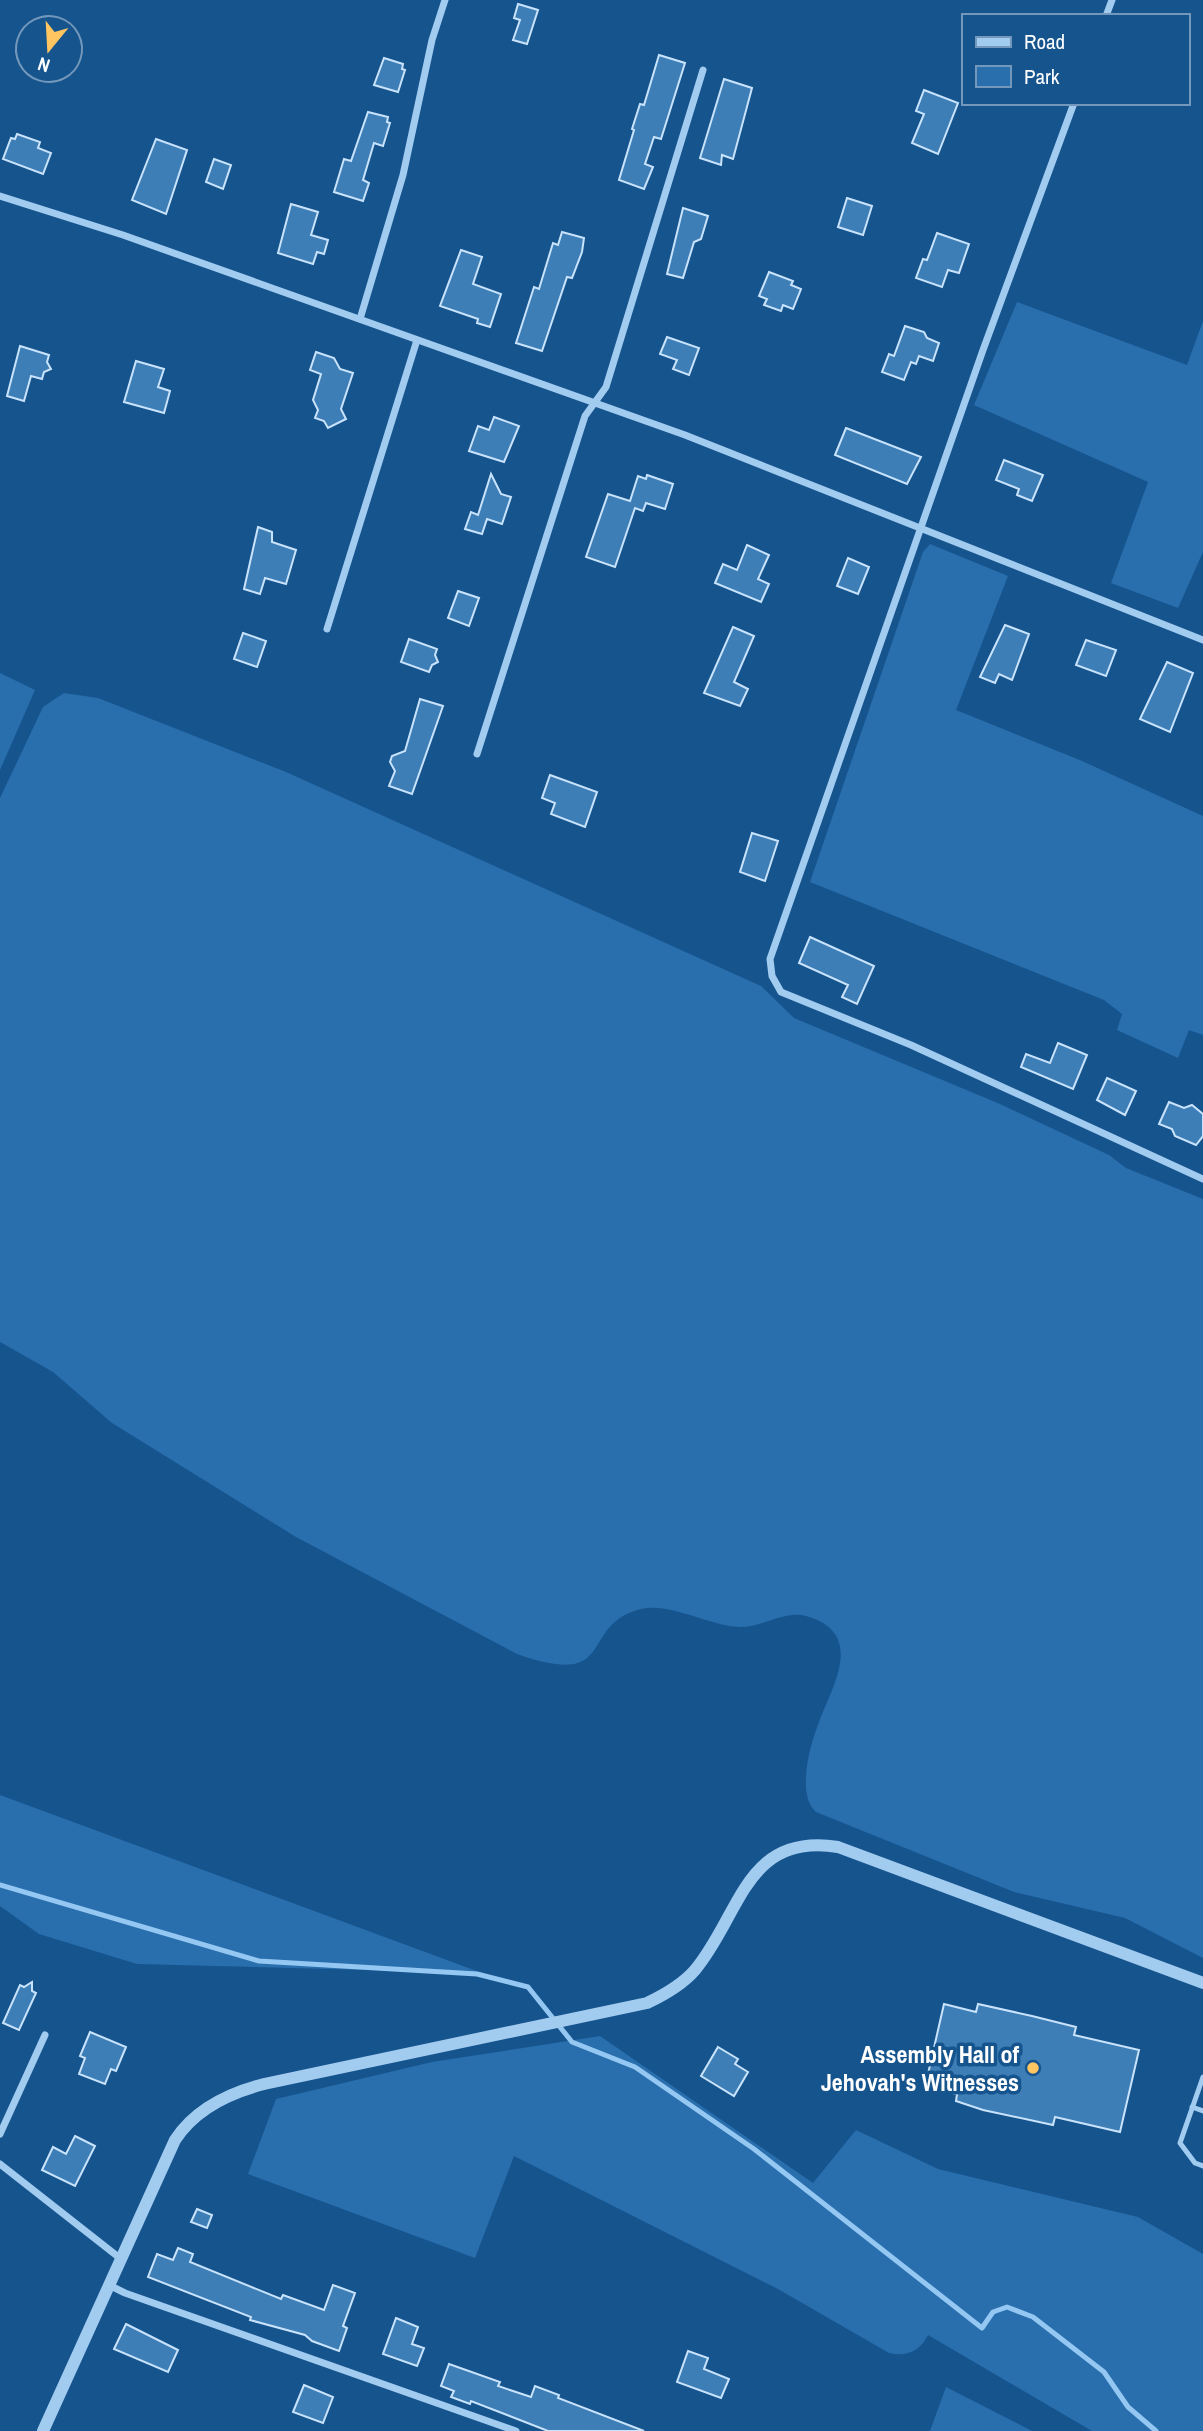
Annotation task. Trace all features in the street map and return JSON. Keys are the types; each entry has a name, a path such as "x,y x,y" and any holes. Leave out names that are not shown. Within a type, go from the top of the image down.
{"street":[{"path":"360,319 403,175 432,40 445,0"},
{"path":"477,754 585,416 606,387 703,70"},
{"path":"1073,105 983,350 769,959 772,976 781,992 911,1045 1203,1179"},
{"path":"0,196 123,235 685,435 1203,640"},
{"path":"327,629 417,340"},
{"path":"43,2431 175,2140 190,2120 211,2105 243,2090 264,2084 630,2009 674,1988 696,1969 753,1873 782,1852 814,1844 849,1851 1203,1983"},
{"path":"0,2134 45,2035"},
{"path":"0,2164 121,2259"},
{"path":"109,2285 125,2293 516,2431"}],"lane":[{"path":"1203,2077 1180,2143 1195,2163 1203,2166"},
{"path":"1192,2106 1203,2110"}],"green space":[{"path":"1017,302 1187,365 1203,321 1203,552 1178,608 1111,583 1148,482 974,405"},
{"path":"930,544 1008,576 956,710 1082,761 1203,816 1203,1035 1189,1030 1178,1058 1117,1030 1122,1014 1104,1000 810,882 923,552"},
{"path":"0,673 35,690 0,770"},
{"path":"64,693 98,698 286,772 761,986 794,1018 1000,1104 1109,1155 1126,1168 1203,1199 1203,1958 1125,1918 1014,1892 816,1812 807,1794 809,1756 840,1662 840,1647 835,1635 824,1624 806,1616 790,1615 739,1627 676,1611 641,1609 622,1617 609,1628 585,1660 571,1664 549,1663 517,1654 296,1537 112,1423 53,1372 0,1342 0,798 43,707"},
{"path":"0,1795 482,1973 137,1964 39,1934 0,1906"},
{"path":"600,2036 813,2183 856,2130 938,2169 1138,2217 1203,2254 1203,2431 1092,2431 928,2335 921,2345 912,2351 902,2354 889,2353 778,2289 514,2156 475,2258 248,2174 276,2099 432,2062"},
{"path":"946,2387 1032,2431 930,2431"}],"building":[{"path":"518,4 538,10 527,44 513,40 520,20 514,18"},
{"path":"659,55 685,63 661,139 654,137 645,164 653,167 644,189 619,180 640,104 644,105"},
{"path":"384,58 403,64 402,69 405,70 398,92 374,85"},
{"path":"724,79 752,88 733,159 722,155 721,165 700,158"},
{"path":"924,90 958,103 938,154 912,143 924,114 916,111"},
{"path":"368,112 388,117 387,122 390,123 383,146 374,143 363,180 369,183 363,201 334,192 344,159 351,161"},
{"path":"17,134 40,142 38,148 51,153 43,174 3,159 11,138 15,139"},
{"path":"156,139 187,150 166,214 132,200"},
{"path":"214,159 231,165 223,189 206,182"},
{"path":"847,198 872,206 863,235 838,227"},
{"path":"291,204 318,212 311,235 328,240 324,254 317,252 313,264 278,253"},
{"path":"683,208 708,216 701,239 694,242 683,278 667,274"},
{"path":"562,232 584,238 582,252 572,278 567,277 542,351 516,343 534,287 539,289 553,243 558,245"},
{"path":"937,233 969,244 959,273 948,270 942,287 916,278 923,259 927,260"},
{"path":"461,250 482,257 473,284 501,294 490,327 477,323 478,319 440,306"},
{"path":"769,272 793,281 791,285 801,289 793,309 783,305 781,311 764,305 767,299 759,296"},
{"path":"905,326 924,332 927,338 939,343 933,361 919,356 916,364 911,362 904,380 882,372 889,354 894,356"},
{"path":"667,337 699,348 689,375 673,369 677,360 660,354"},
{"path":"20,346 49,355 47,362 51,369 44,372 42,379 31,376 24,401 7,396"},
{"path":"316,352 334,358 340,369 353,373 341,409 346,419 328,428 324,421 315,418 318,410 313,400 321,374 310,370"},
{"path":"136,361 164,369 158,387 170,391 164,413 124,402"},
{"path":"494,417 519,426 504,462 469,451 478,426 489,430"},
{"path":"846,428 921,457 907,484 835,455"},
{"path":"1004,460 1043,475 1032,501 1017,495 1019,489 996,480"},
{"path":"491,474 501,494 511,497 502,524 487,519 482,534 465,529 471,512 478,515"},
{"path":"647,475 673,484 665,509 646,503 643,511 635,508 615,567 586,557 608,494 630,501 638,476 646,479"},
{"path":"258,527 272,532 272,542 296,550 286,584 265,578 260,594 244,589"},
{"path":"747,545 769,555 758,579 769,584 761,602 715,583 723,564 737,570"},
{"path":"848,558 869,567 858,594 837,586"},
{"path":"458,591 479,598 469,626 448,618"},
{"path":"1005,625 1029,634 1012,680 999,674 995,683 980,677"},
{"path":"733,627 754,636 734,682 748,689 740,706 704,693"},
{"path":"243,633 266,641 257,667 234,659"},
{"path":"409,639 437,649 435,655 438,662 432,665 429,672 401,662"},
{"path":"1086,640 1116,650 1106,676 1076,665"},
{"path":"1167,662 1193,673 1170,732 1140,719"},
{"path":"420,699 443,706 412,794 389,786 395,771 390,762 392,756 405,751"},
{"path":"550,775 597,792 585,827 551,814 555,803 542,798"},
{"path":"752,833 778,841 765,881 740,872"},
{"path":"810,937 874,966 857,1004 842,997 848,985 799,963"},
{"path":"1058,1043 1087,1055 1073,1089 1021,1067 1026,1054 1050,1063"},
{"path":"1107,1078 1136,1091 1125,1115 1097,1100"},
{"path":"1169,1102 1184,1108 1192,1105 1203,1114 1203,1136 1196,1145 1175,1136 1172,1129 1159,1124"},
{"path":"32,1982 32,1991 36,1993 19,2030 3,2023 20,1985 24,1987"},
{"path":"944,2004 976,2012 978,2004 1032,2016 1076,2027 1074,2035 1139,2050 1120,2132 1055,2117 1053,2125 983,2110 956,2101 957,2094 925,2087"},
{"path":"90,2032 126,2047 116,2071 111,2069 105,2084 79,2074 85,2058 80,2056"},
{"path":"718,2047 738,2059 735,2064 748,2072 734,2096 701,2076"},
{"path":"75,2136 95,2146 75,2186 42,2170 53,2147 66,2154"},
{"path":"197,2209 212,2215 207,2228 191,2222"},
{"path":"178,2248 193,2254 190,2262 281,2299 283,2295 324,2310 333,2285 355,2293 343,2326 347,2328 339,2351 312,2341 305,2335 250,2320 251,2317 148,2277 157,2254 173,2260"},
{"path":"396,2318 418,2327 412,2344 424,2348 417,2366 383,2354"},
{"path":"126,2324 178,2350 168,2372 114,2349"},
{"path":"688,2351 708,2358 704,2369 729,2379 721,2398 677,2382"},
{"path":"449,2364 500,2382 498,2386 531,2397 535,2386 559,2395 558,2398 644,2431 548,2431 471,2401 470,2404 451,2397 454,2391 441,2386"},
{"path":"304,2385 333,2397 323,2423 293,2412"}],"waterway":[{"path":"0,1885 259,1961 477,1974 528,1987 572,2042 635,2067 754,2149 982,2328 993,2312 1007,2307 1033,2317 1104,2372 1128,2407 1156,2431"}],"place":[{"name":"Assembly Hall of Jehovah's Witnesses","path":"1033,2068"}]}
